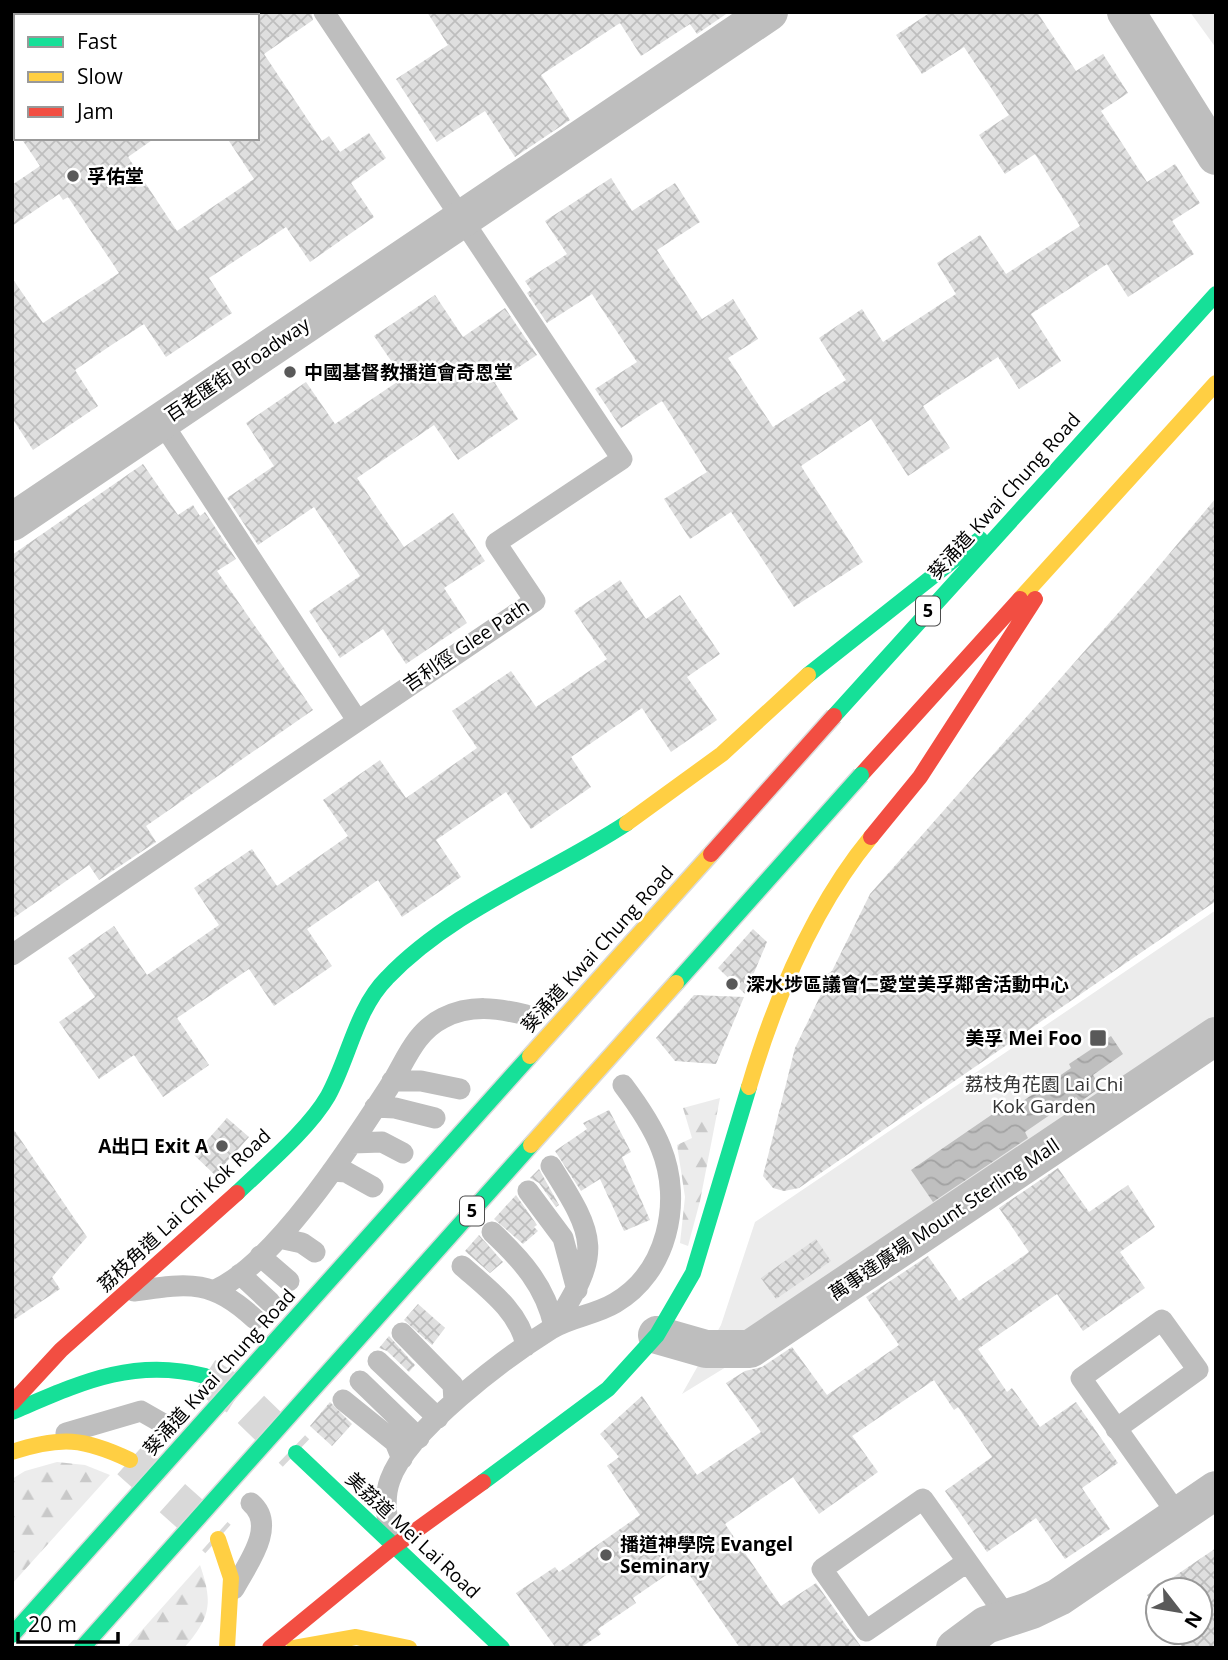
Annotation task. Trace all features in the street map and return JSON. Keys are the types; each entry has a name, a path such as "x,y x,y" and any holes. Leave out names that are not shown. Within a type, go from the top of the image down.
{"main road":[{"name":"葵涌道 Kwai Chung Road","path":"12,1635 1022,505 1216,294"},
{"name":"5","path":"82,1648 1216,383"},
{"name":"荔枝角道 Lai Chi Kok Road","path":"12,1403 61,1350 236,1195 280,1152 319,1106 339,1074 369,1001 407,956 430,938 604,838 664,798 722,754 804,679 1022,505"},
{"path":"270,1648 393,1547 585,1408 608,1389 657,1335 693,1273 768,1023 813,925 856,855 920,777 1070,545"},
{"path":"12,1412 126,1369 156,1365 183,1367 205,1376"},
{"path":"12,1452 44,1440 68,1438 94,1442 130,1460"},
{"name":"美荔道 Mei Lai Road","path":"296,1453 502,1648"},
{"path":"218,1539 224,1549 233,1591 227,1648"},
{"path":"294,1648 356,1637 409,1648"}],"street":[{"name":"百老匯街 Broadway","path":"12,522 769,12"},
{"path":"1125,12 1216,156"},
{"name":"萬事達廣場 Mount Sterling Mall","path":"657,1335 706,1349 750,1349 1216,1036"},
{"path":"955,1648 986,1625 1032,1610 1059,1597 1216,1490"}],"lane":[{"path":"324,12 462,217"},
{"name":"吉利徑 Glee Path","path":"12,955 534,601 496,543 622,458 462,217"},
{"path":"160,421 356,720"},
{"path":"215,1290 240,1274 279,1238 352,1143 393,1081 407,1052 423,1032 441,1019 466,1009 494,1008 526,1015"},
{"path":"393,1081 421,1082 460,1089"},
{"path":"393,1547 385,1510 390,1481 402,1459 419,1438 454,1402 526,1346 554,1326 616,1303 636,1287 654,1264 668,1233 670,1191 663,1150 645,1115 623,1085"},
{"path":"375,1107 395,1108 435,1118"},
{"path":"352,1143 382,1142 403,1153"},
{"path":"551,1166 583,1221 588,1245 587,1269 554,1326"},
{"path":"332,1171 346,1172 373,1187"},
{"path":"528,1191 563,1238 577,1290"},
{"path":"492,1232 533,1275 547,1302 554,1326"},
{"path":"279,1238 289,1239 315,1252"},
{"path":"260,1256 289,1281"},
{"path":"462,1266 513,1317 523,1330 526,1346"},
{"path":"240,1274 271,1302"},
{"path":"128,1292 175,1285 215,1290 255,1319"},
{"path":"1116,1429 1198,1370 1162,1320 1081,1378 1116,1429 1178,1516"},
{"path":"402,1334 453,1385 454,1402"},
{"path":"378,1361 438,1418"},
{"path":"360,1381 419,1438"},
{"path":"343,1400 395,1442 402,1459"},
{"path":"44,1440 130,1412 141,1411 162,1423"},
{"path":"967,1562 866,1631 822,1569 923,1499 1007,1617"},
{"path":"233,1591 261,1536 263,1522 251,1503"}],"green space":[{"path":"12,12 75,12 14,14 12,54"},
{"path":"1190,12 1216,12 1216,48"},
{"name":"荔枝角花園 Lai Chi Kok Garden","path":"1216,910 1216,1045 852,1290 682,1394 721,1325 755,1222"},
{"path":"720,1098 700,1201 688,1246 680,1243 685,1197 677,1145 692,1138 683,1108"},
{"path":"57,1462 85,1465 110,1475 12,1584 12,1479 25,1471"},
{"path":"200,1565 207,1590 207,1609 200,1627 184,1648 126,1648"}],"water":[{"path":"1111,1036 1123,1054 1093,1075 1101,1087 1080,1102 1076,1097 1025,1132 1028,1138 933,1202 911,1170 1000,1109 1004,1114 1071,1068 1069,1064"}],"building":[{"path":"311,12 313,20 264,54 322,141 329,136 340,152 369,133 386,158 351,183 374,217 310,262 286,227 209,278 232,313 166,357 144,324 75,370 98,406 33,450 12,418 12,278 43,323 119,273 68,197 63,200 59,194 12,226 12,185 40,166 22,140 152,140 128,157 177,231 254,179 228,140 259,140 257,14"},
{"path":"427,12 729,12 697,34 690,24 641,56 620,23 541,75 570,120 515,157 485,111 437,142 396,79 448,45"},
{"path":"931,12 1037,12 1076,71 1103,54 1128,93 1101,111 1147,182 1175,164 1200,203 1172,221 1194,254 1128,297 1107,264 1031,314 1061,361 1019,389 998,357 923,406 950,448 908,476 871,419 801,466 863,562 794,607 731,512 690,539 664,499 707,472 662,401 621,428 595,389 637,362 592,294 547,323 527,293 531,290 525,281 567,254 545,221 611,178 632,211 675,183 700,222 657,250 702,319 733,299 758,339 728,358 773,427 846,380 819,338 862,309 883,342 956,294 937,263 980,235 1006,274 1080,226 1035,154 1005,174 979,135 1009,115 964,47 922,74 896,35"},
{"path":"435,295 463,337 505,308 537,355 495,383 518,419 458,460 434,425 357,478 404,547 453,513 485,561 444,588 467,623 406,664 383,629 340,658 309,611 360,576 314,507 258,545 227,498 274,466 246,423 306,382 335,424 403,378 374,336"},
{"path":"143,464 178,515 193,505 200,516 205,512 236,559 217,571 313,710 146,826 156,842 99,880 89,865 12,919 12,555"},
{"path":"1216,498 1216,901 799,1188 784,1191 773,1188 763,1176 795,1048 827,982 823,977 832,971 870,894 1149,578"},
{"path":"620,580 646,619 680,595 720,654 687,677 717,720 671,752 642,708 571,757 591,787 531,829 506,792 436,840 461,877 402,917 378,880 307,929 332,966 274,1006 249,969 177,1018 209,1065 185,1082 163,1097 134,1055 99,1079 59,1022 95,997 68,958 114,926 147,975 219,925 194,888 252,849 277,886 348,836 323,800 380,760 406,798 477,748 452,711 511,671 536,707 607,659 574,611"},
{"path":"753,929 767,942 745,994 718,968"},
{"path":"694,995 744,997 716,1064 675,1061 656,1038"},
{"path":"609,1110 631,1152 622,1157 650,1220 624,1231 600,1179 581,1191 555,1151 587,1129 583,1123"},
{"name":"A出口 Exit A","path":"227,1118 249,1137 215,1175 194,1155"},
{"path":"12,1127 87,1237 52,1277 60,1289 12,1321"},
{"path":"1058,1168 1089,1212 1128,1185 1155,1227 1120,1252 1145,1288 1083,1331 1057,1294 978,1349 1007,1392 1012,1388 1040,1427 1076,1402 1118,1463 1082,1488 1110,1529 1065,1559 1036,1518 987,1552 945,1491 992,1457 958,1407 954,1410 934,1380 852,1436 878,1472 819,1514 793,1477 725,1524 781,1606 816,1583 862,1648 740,1648 682,1564 633,1598 636,1603 598,1629 601,1634 580,1648 556,1648 516,1593 555,1567 559,1572 640,1515 607,1466 619,1457 600,1434 642,1396 697,1475 761,1432 726,1383 745,1371 762,1367 792,1347 827,1395 899,1345 866,1297 928,1256 959,1301 1029,1252 999,1208"},
{"path":"539,1169 559,1205 556,1207 539,1183 530,1178"},
{"path":"516,1195 537,1225 534,1227 538,1231 523,1244 494,1219"},
{"path":"479,1235 503,1262 490,1273 465,1251"},
{"path":"816,1239 831,1261 776,1299 761,1278"},
{"path":"418,1304 445,1328 432,1345 404,1320"},
{"path":"389,1336 415,1365 409,1372 387,1351 379,1348"},
{"path":"330,1402 352,1424 332,1446 310,1426"},
{"path":"1216,1548 1216,1648 1182,1646 1214,1646 1214,1576 1175,1576"}],"tunnel":[{"path":"205,1376 238,1397 296,1453"},
{"path":"130,1460 218,1539"}],"traffic: fast":[{"path":"834,716 1216,294"},
{"path":"808,675 980,539"},
{"path":"676,983 861,775"},
{"path":"237,1193 286,1147 320,1109 335,1081 360,1019 376,990 387,978 413,954 471,912 627,823"},
{"path":"12,1635 530,1056"},
{"path":"483,1482 608,1389 657,1335 693,1273 749,1087"},
{"path":"82,1648 531,1145"},
{"path":"12,1412 106,1376 153,1370 205,1376"},
{"path":"296,1453 502,1648"}],"traffic: slow":[{"path":"1020,599 1216,383"},
{"path":"627,823 722,754 808,675"},
{"path":"749,1087 783,988 813,925 850,865 871,837"},
{"path":"530,1056 711,854"},
{"path":"531,1145 676,983"},
{"path":"12,1452 45,1443 72,1442 99,1447 130,1460"},
{"path":"218,1539 231,1578 227,1648"},
{"path":"294,1648 356,1637 409,1648"}],"traffic: jam":[{"path":"861,775 1020,599"},
{"path":"871,837 920,777 1035,599"},
{"path":"711,854 834,716"},
{"path":"12,1403 61,1350 237,1193"},
{"path":"270,1648 393,1547 483,1482"}],"place":[{"name":"孚佑堂","path":"73,176"},
{"name":"中國基督教播道會奇恩堂","path":"290,372"},
{"name":"深水埗區議會仁愛堂美孚鄰舍活動中心","path":"732,984"},
{"name":"美孚 Mei Foo","path":"1098,1038"},
{"name":"A出口 Exit A","path":"222,1146"},
{"name":"播道神學院 Evangel Seminary","path":"606,1555"}]}
